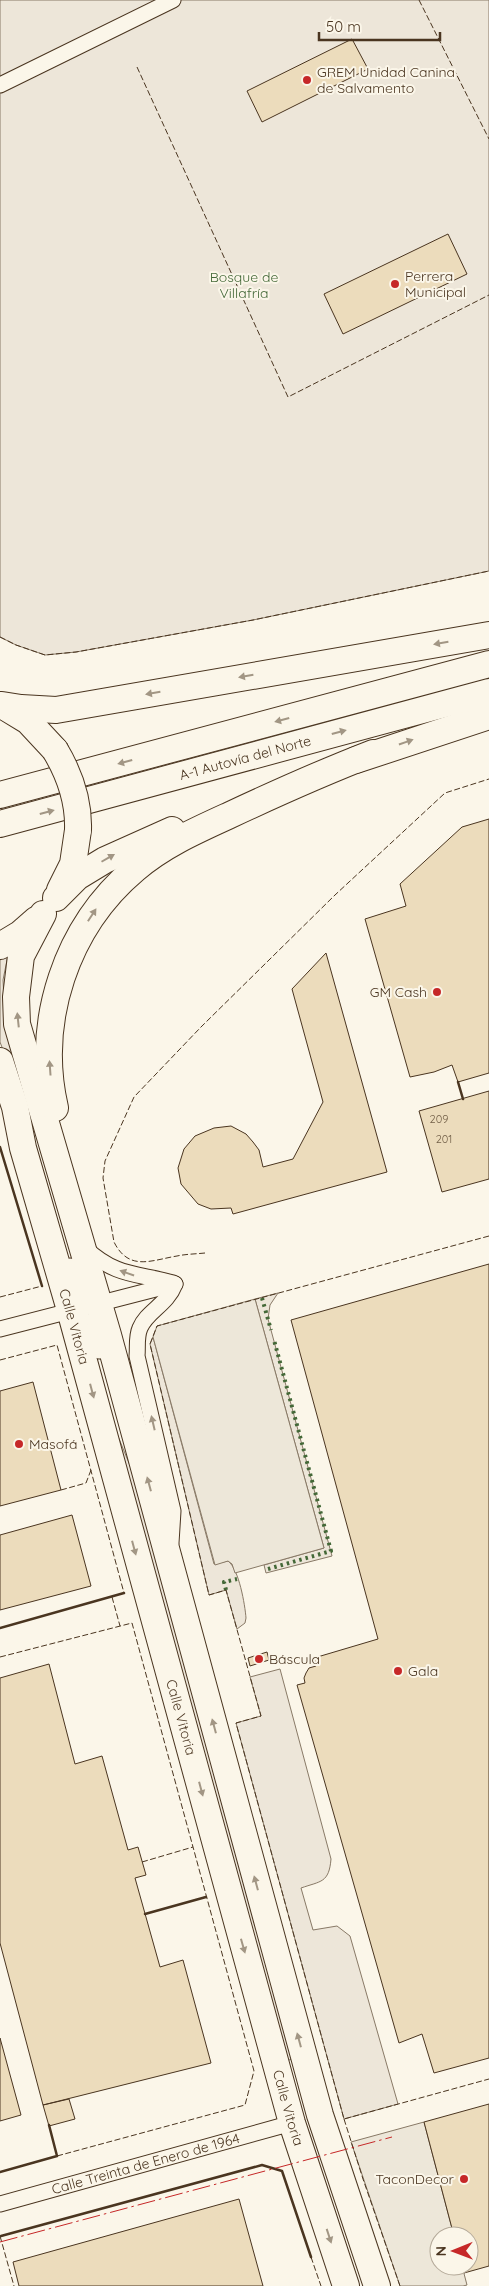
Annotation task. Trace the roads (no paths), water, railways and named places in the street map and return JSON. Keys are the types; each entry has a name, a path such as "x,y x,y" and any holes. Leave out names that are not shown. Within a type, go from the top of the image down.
{"highway":[{"path":"1,704 21,708 56,710 489,635"},
{"name":"A-1 Autovía del Norte","path":"4,794 489,664"},
{"name":"A-1 Autovía del Norte","path":"0,824 489,692"},
{"path":"1,704 28,721 55,750 73,788 78,830 72,864 49,906"},
{"path":"0,946 20,934 77,877 116,854 373,753 489,716"},
{"path":"80,1240 81,1202 64,1145 53,1098 50,1032 59,982 71,952 87,924 104,899 135,868 180,839 303,781 373,753"},
{"name":"Calle Vitoria","path":"49,906 21,956 16,997 17,1024 99,1303 328,2144 374,2277"},
{"name":"Calle Vitoria","path":"0,1061 15,1107 23,1148 70,1310 292,2123 346,2286"},
{"path":"0,1098 23,1148"},
{"path":"310,2079 303,2108 292,2123 304,2126 312,2134 333,2198 353,2246 374,2277"}],"street":[{"path":"0,85 173,0"},
{"name":"Calle Vitoria","path":"23,1148 37,1160 80,1293 86,1299 99,1303"},
{"path":"80,1240 96,1258 123,1272 175,1284"},
{"path":"0,1329 175,1284"},
{"path":"168,1557 173,1532 173,1511 137,1356 140,1327 171,1295 175,1284"},
{"path":"70,1310 86,1319 91,1326 122,1427 140,1451"},
{"name":"Calle Treinta de Enero de 1964","path":"0,2204 292,2123"}],"place":[{"name":"GREM Unidad Canina de Salvamento","path":"307,80"},
{"name":"Perrera Municipal","path":"395,284"},
{"name":"GM Cash","path":"437,992"},
{"name":"Masofá","path":"19,1444"},
{"name":"Báscula","path":"259,1659"},
{"name":"Gala","path":"398,1671"},
{"name":"TaconDecor","path":"464,2179"}],"park label":[{"name":"Bosque de Villafría","path":"244,286"}]}
